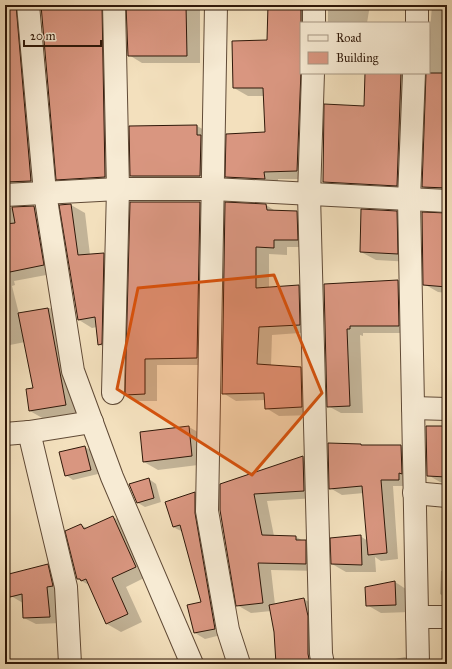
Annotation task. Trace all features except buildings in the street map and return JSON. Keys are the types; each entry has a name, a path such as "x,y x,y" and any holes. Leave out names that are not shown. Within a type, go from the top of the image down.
{"street":[{"path":"28,5 45,193 73,371 112,477 192,664"},
{"path":"113,393 118,189 114,5"},
{"path":"216,5 207,511 228,630 239,664"},
{"path":"314,5 314,22"},
{"path":"417,5 417,22"},
{"path":"313,74 309,195 321,654 323,664"},
{"path":"414,74 409,199 418,664"},
{"path":"5,195 118,189 213,190 447,201"},
{"path":"413,408 447,408"},
{"path":"5,434 29,432 92,422"},
{"path":"29,432 66,587 70,664"},
{"path":"414,493 447,496"},
{"path":"417,617 447,617"}],"highlighted area":[{"path":"274,275 322,393 252,475 117,389 138,288"}]}
